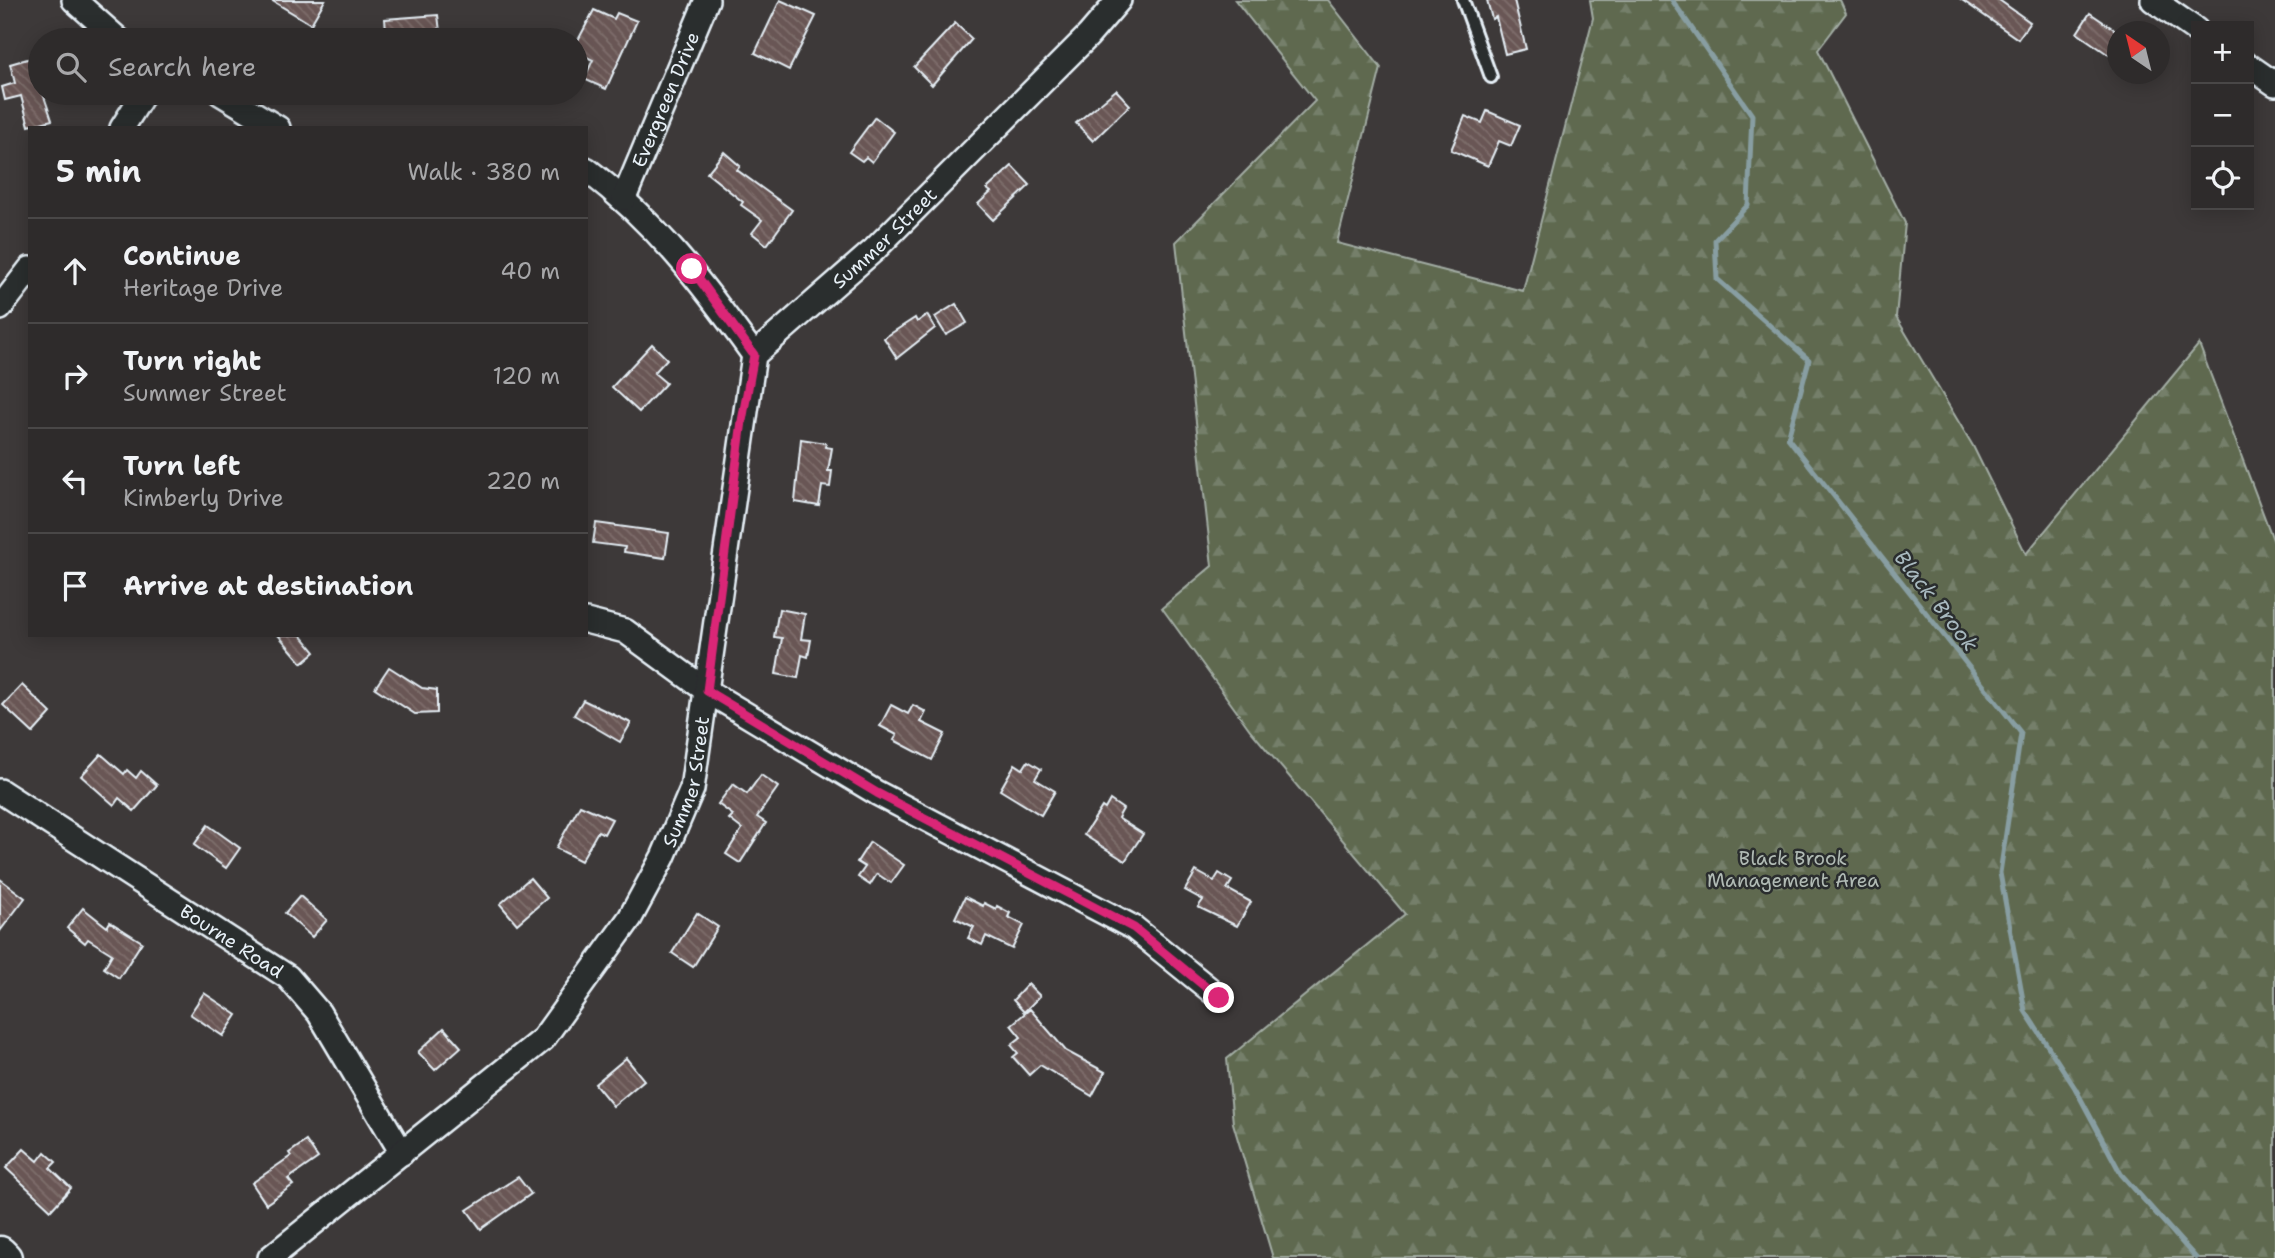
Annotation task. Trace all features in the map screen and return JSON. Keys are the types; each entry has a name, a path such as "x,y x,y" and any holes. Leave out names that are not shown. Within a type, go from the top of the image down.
{"main road":[{"path":"0,1253 5,1258"}],"street":[{"path":"74,0 106,28"},
{"name":"Evergreen Drive","path":"624,198 706,0"},
{"name":"Summer Street","path":"270,1258 543,1039 630,918 663,857 692,789 742,421 754,355 874,250 1088,36 1119,0"},
{"path":"2153,0 2191,27"},
{"path":"2254,69 2275,84"},
{"path":"123,126 136,105"},
{"path":"240,105 275,126"},
{"path":"588,171 624,198 692,269 754,355"},
{"path":"0,308 28,273"},
{"path":"588,622 625,631 707,691 877,793 1134,928 1219,998"},
{"name":"Bourne Road","path":"0,791 288,977 319,1013 402,1153"}],"lane":[{"path":"1463,0 1490,77"}],"green space":[{"name":"Black Brook Management Area","path":"1235,0 1328,0 1381,68 1337,243 1523,291 1593,18 1590,0 1840,0 1846,13 1818,50 1905,223 1896,317 1973,446 2026,554 2199,344 2275,545 2275,1258 1273,1258 1233,1123 1227,1059 1405,914 1250,730 1162,608 1212,566 1176,242 1315,101"}],"building":[{"path":"271,0 325,0 311,24"},
{"path":"780,0 816,16 789,70 755,53"},
{"path":"1487,0 1514,0 1526,49 1505,54 1496,17 1492,19"},
{"path":"1962,0 1999,0 2030,22 2018,39"},
{"path":"594,10 614,19 617,13 637,21 606,89 588,81 588,71 593,60 588,58 588,28 584,28"},
{"path":"2090,13 2107,25 2107,54 2077,33"},
{"path":"438,15 440,28 386,28 385,19"},
{"path":"955,23 972,39 932,85 914,67"},
{"path":"28,59 28,105 47,105 52,120 29,126 21,96 5,100 2,87 15,83 10,64"},
{"path":"1116,90 1130,105 1093,141 1076,123"},
{"path":"1487,111 1520,125 1511,146 1499,141 1488,166 1451,150 1465,116 1482,123"},
{"path":"875,117 894,132 872,162 866,157 862,161 849,152"},
{"path":"724,152 740,166 737,170 792,210 767,245 752,233 762,220 741,205 743,202 707,173"},
{"path":"1012,166 1030,185 993,220 978,204 991,192 987,189"},
{"path":"956,304 967,323 946,335 935,317"},
{"path":"927,315 935,328 897,358 884,338 915,318 917,322"},
{"path":"652,344 667,359 654,373 666,383 639,412 612,387"},
{"path":"801,439 826,443 825,447 832,448 828,471 832,471 830,487 822,486 819,506 795,502"},
{"path":"596,523 669,533 665,558 624,552 625,547 593,543"},
{"path":"779,609 805,614 801,639 811,640 808,657 802,655 798,678 776,674 782,638 774,637"},
{"path":"280,637 303,637 315,652 302,663"},
{"path":"389,667 422,688 437,690 437,713 415,714 375,688"},
{"path":"22,685 51,713 33,733 3,705"},
{"path":"583,700 631,723 620,742 574,715"},
{"path":"891,705 908,714 913,705 926,712 921,722 945,734 932,760 894,740 897,735 880,726"},
{"path":"101,754 124,774 127,770 136,778 141,771 157,785 134,811 119,798 114,805 81,776"},
{"path":"1028,761 1041,769 1035,779 1055,791 1041,815 1000,790 1015,764 1023,769"},
{"path":"761,775 778,787 757,817 766,823 740,863 726,854 742,829 729,819 733,815 718,804 733,784 747,794"},
{"path":"1110,800 1123,809 1118,818 1143,834 1125,861 1084,835 1102,807 1105,809"},
{"path":"580,805 612,819 604,834 598,831 581,861 556,848"},
{"path":"208,825 240,848 226,868 194,845"},
{"path":"870,842 904,865 891,883 877,874 870,885 858,877 865,867 857,862"},
{"path":"1196,871 1214,881 1219,873 1232,881 1227,889 1251,902 1237,926 1198,907 1203,900 1185,890"},
{"path":"530,878 547,898 517,924 500,904"},
{"path":"0,879 25,898 0,931"},
{"path":"300,896 327,920 312,937 285,913"},
{"path":"965,897 983,906 984,903 996,909 997,906 1010,913 1008,917 1024,925 1012,949 986,936 982,945 968,938 974,927 955,918"},
{"path":"83,908 107,927 110,922 142,942 119,978 104,968 112,954 88,939 85,943 67,928"},
{"path":"697,913 718,927 693,967 672,953"},
{"path":"1028,984 1040,996 1024,1012 1013,1000"},
{"path":"204,993 237,1015 223,1036 190,1014"},
{"path":"1030,1009 1066,1051 1105,1072 1092,1096 1040,1065 1029,1075 1013,1057 1018,1053 1011,1045 1021,1037 1011,1025"},
{"path":"444,1028 461,1047 435,1070 418,1052"},
{"path":"626,1058 644,1080 613,1106 595,1084"},
{"path":"306,1141 318,1158 288,1179 293,1185 266,1204 252,1183 291,1156 289,1153"},
{"path":"24,1149 38,1161 45,1152 56,1162 50,1168 71,1188 51,1210 6,1168"},
{"path":"518,1177 531,1194 481,1229 467,1210"}],"waterway":[{"name":"Black Brook","path":"1672,0 1752,115 1748,205 1715,240 1717,279 1809,360 1788,438 2021,733 2000,873 2025,1011 2075,1088 2121,1174 2196,1258"}],"route":[{"path":"692,269 754,355 742,421 707,691 877,793 1134,928 1219,998"}]}
